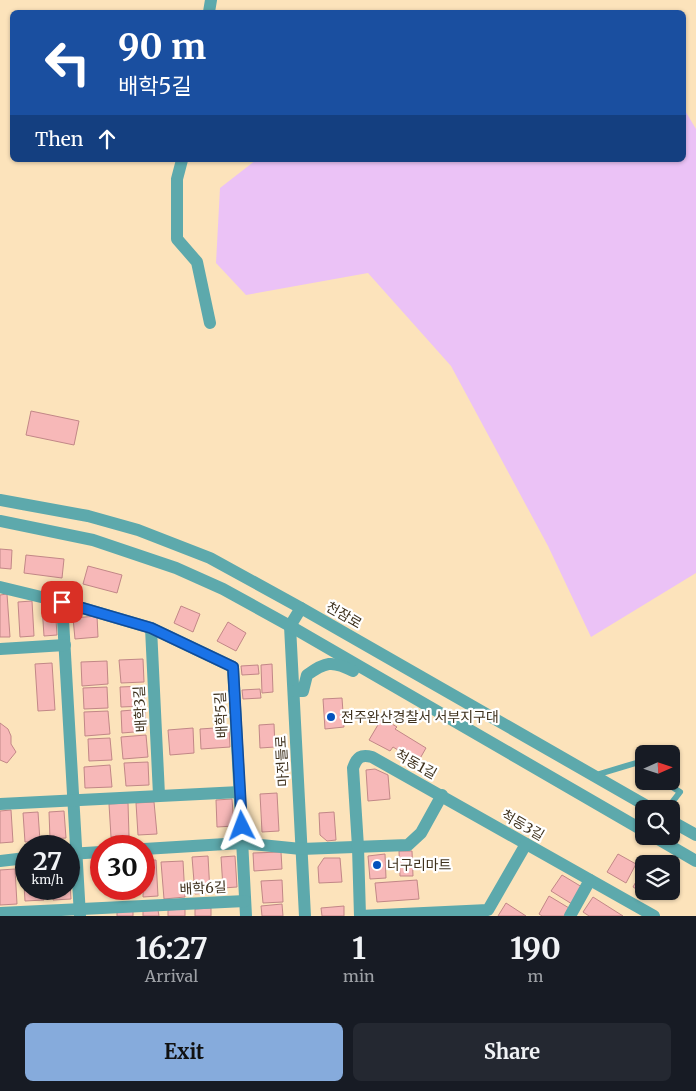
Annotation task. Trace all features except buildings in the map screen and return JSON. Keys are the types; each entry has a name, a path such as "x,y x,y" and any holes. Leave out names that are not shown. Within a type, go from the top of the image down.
{"street":[{"path":"181,162 176,179 177,239 197,262 210,323"},
{"name":"천잠로","path":"0,500 88,516 138,530 210,558 636,800"},
{"path":"0,521 93,540 142,555 223,589 635,826"},
{"path":"0,587 62,602 151,628"},
{"path":"62,602 73,799 72,835"},
{"path":"290,626 301,608"},
{"name":"마전들로","path":"290,626 305,916"},
{"name":"배학5길","path":"151,628 233,667 242,843"},
{"name":"배학3길","path":"151,628 159,795"},
{"path":"0,648 64,645"},
{"path":"294,692 303,691 307,675 321,665 340,664 357,673 360,667"},
{"name":"척동1길","path":"358,848 408,844 421,832 442,795 372,757 364,755 357,758 353,768 360,916 488,910 526,844"},
{"path":"0,804 240,792"},
{"name":"척동3길","path":"442,795 654,916"},
{"path":"680,826 696,835"},
{"path":"155,848 242,843 301,849 358,848"},
{"name":"배학6길","path":"242,843 246,916"},
{"path":"668,845 696,861"},
{"path":"0,861 15,859"},
{"path":"570,916 590,880"},
{"path":"78,900 80,913"},
{"name":"배학6길","path":"0,914 80,913 163,905 245,901"}],"lane":[{"path":"595,776 635,763"},
{"path":"674,800 680,792 677,790"}],"shaded area":[{"path":"686,112 696,129 696,573 591,637 548,546 451,366 368,273 246,295 216,263 220,188 253,162 686,162"}],"place":[{"name":"전주완산경찰서 서부지구대","path":"331,717"},
{"name":"너구리마트","path":"377,865"}],"route":[{"path":"62,602 151,628 233,667 242,826"}]}
